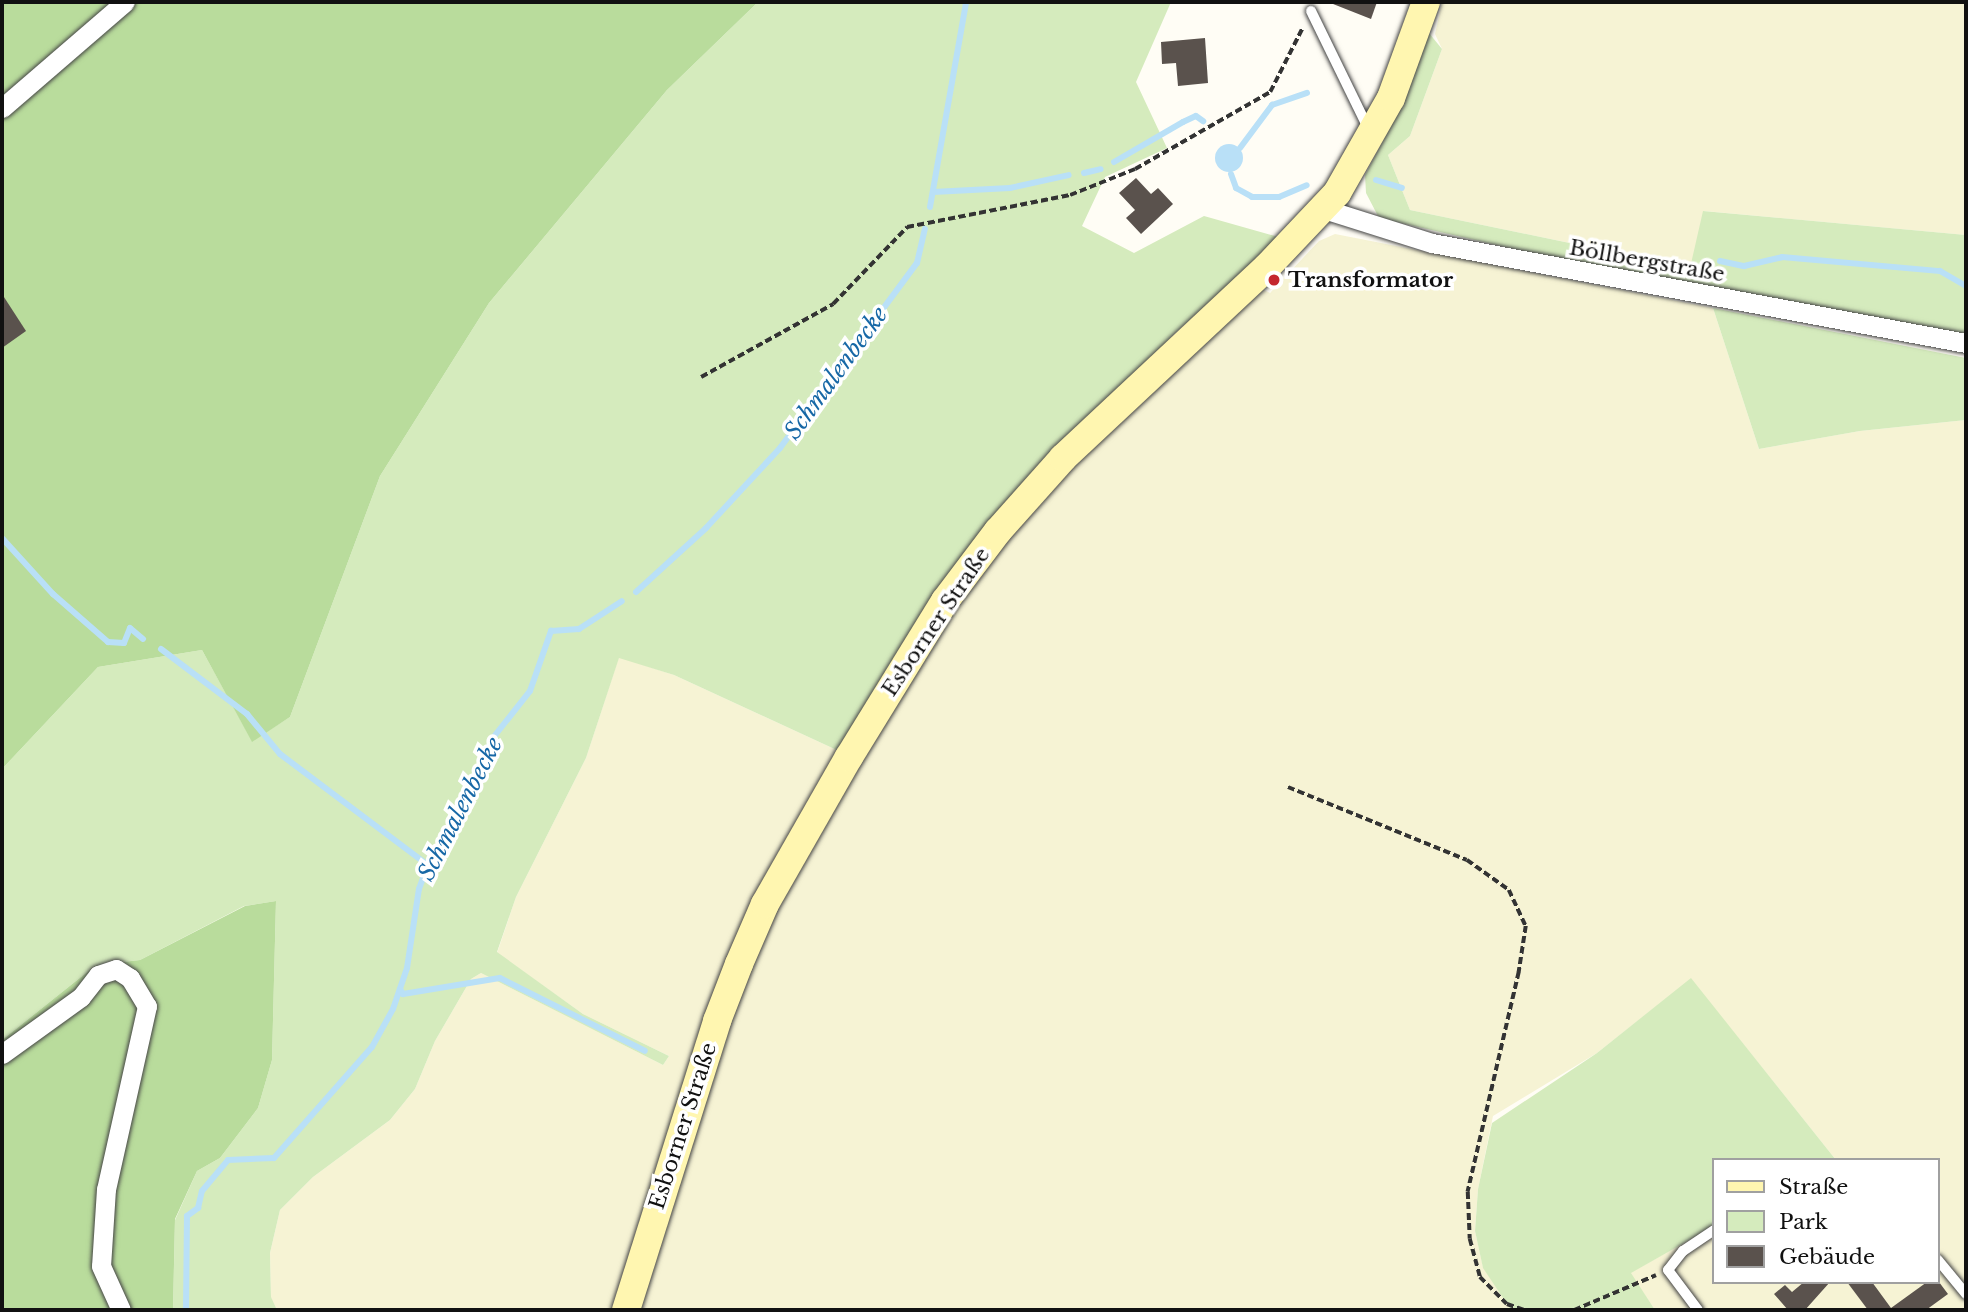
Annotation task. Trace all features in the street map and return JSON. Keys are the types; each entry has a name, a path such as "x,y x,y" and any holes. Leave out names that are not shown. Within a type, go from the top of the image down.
{"main road":[{"name":"Esborner Straße","path":"626,1310 717,1021 765,904 945,601 998,531 1063,458 1324,209 1373,137 1426,2"}],"street":[{"path":"2,108 125,2"},
{"name":"Böllbergstraße","path":"1324,209 1432,243 1966,343"},
{"path":"2,1054 81,997 98,975 116,970 131,978 147,1006 106,1189 101,1266 121,1310"}],"lane":[{"path":"1311,11 1373,137"},
{"path":"1698,1310 1668,1270 1683,1251 1713,1231"},
{"path":"1940,1263 1966,1294"}],"path":[{"path":"701,377 833,304 907,227 1070,195 1135,169 1270,92 1311,11"},
{"path":"1288,787 1467,860 1508,890 1525,926 1519,972 1468,1192 1470,1240 1479,1277 1507,1304 1524,1310"},
{"path":"1574,1310 1668,1270"}],"shaded area":[{"path":"1442,2 1966,2 1966,235 1704,211 1691,268 1410,210 1388,155 1410,136 1442,49 1435,34"},
{"path":"1335,234 1713,308 1759,449 1860,431 1966,420 1966,1310 1655,1310 1630,1273 1713,1227 1713,1284 1940,1284 1940,1158 1834,1158 1691,979 1597,1053 1493,1116 1478,1189 1475,1231 1483,1267 1511,1310 635,1310 765,921 957,599 1028,507 1262,289 1270,293 1319,241"},
{"path":"619,657 674,675 841,752 752,904 616,1310 277,1310 271,1298 270,1253 280,1210 313,1177 390,1120 415,1089 435,1041 471,979 481,973 663,1065 669,1056 583,1014 497,953 516,897 586,758"}],"green space":[{"path":"2,2 758,2 667,90 489,303 380,476 290,717 252,742 202,650 98,667 2,769"},
{"path":"758,2 1171,2 1136,82 1167,148 1105,177 1082,226 1134,253 1204,216 1282,238 1174,334 1091,423 841,752 674,675 619,658 586,758 516,897 497,952 583,1014 669,1056 663,1065 481,973 471,979 435,1041 415,1089 390,1120 313,1177 280,1210 270,1253 271,1297 277,1310 173,1310 175,1220 197,1171 220,1158 258,1108 272,1060 276,901 244,906 140,960 96,965 2,1040 2,769 98,667 202,650 252,741 290,717 380,476 489,303 667,90"},
{"path":"1429,33 1442,49 1410,136 1388,155 1410,210 1690,268 1703,211 1966,235 1966,335 1514,249 1379,218 1366,193 1365,175 1391,126"},
{"path":"1713,308 1966,358 1966,420 1860,431 1759,449"},
{"path":"276,901 272,1060 258,1108 220,1158 197,1171 175,1219 173,1310 2,1310 2,1040 96,965 140,960 245,906"},
{"path":"1691,978 1834,1158 1713,1158 1713,1227 1631,1273 1655,1310 1511,1310 1483,1268 1475,1231 1478,1189 1492,1123 1597,1053"}],"water":[{"path":"1229,144 1239,148 1243,158 1239,168 1229,172 1219,168 1215,158 1219,148"}],"building":[{"path":"1328,2 1377,2 1371,19"},
{"path":"1205,38 1208,83 1178,86 1176,63 1162,64 1161,42"},
{"path":"1136,178 1151,194 1158,188 1173,204 1141,234 1126,218 1135,210 1119,193"},
{"path":"2,294 26,331 2,348"},
{"path":"1940,1283 1948,1294 1926,1310 1868,1310 1848,1284 1873,1284 1891,1308 1924,1284"},
{"path":"1802,1284 1828,1284 1805,1310 1788,1310 1774,1294 1785,1285 1792,1292"}],"waterway":[{"name":"Schmalenbecke","path":"930,207 966,2"},
{"path":"1240,148 1272,105 1307,93"},
{"path":"1114,162 1196,116 1203,121"},
{"path":"1084,173 1101,169"},
{"path":"1231,174 1236,188 1252,197 1279,197 1307,185"},
{"path":"933,192 1010,188 1069,175"},
{"path":"1376,180 1402,188"},
{"name":"Schmalenbecke","path":"636,592 706,528 780,448 917,263 925,229"},
{"path":"1720,261 1744,266 1782,257 1940,271 1966,286"},
{"path":"2,538 53,594 108,642 124,643 130,628 143,639"},
{"name":"Schmalenbecke","path":"186,1310 187,1216 198,1208 202,1191 228,1160 274,1158 372,1047 393,1009 407,968 419,889 430,859 465,807 492,739 530,691 551,631 579,629 622,601"},
{"path":"161,649 247,714 280,754 428,865"},
{"path":"400,989 403,994 500,978 645,1051"}],"place":[{"name":"Transformator","path":"1274,280"}]}
